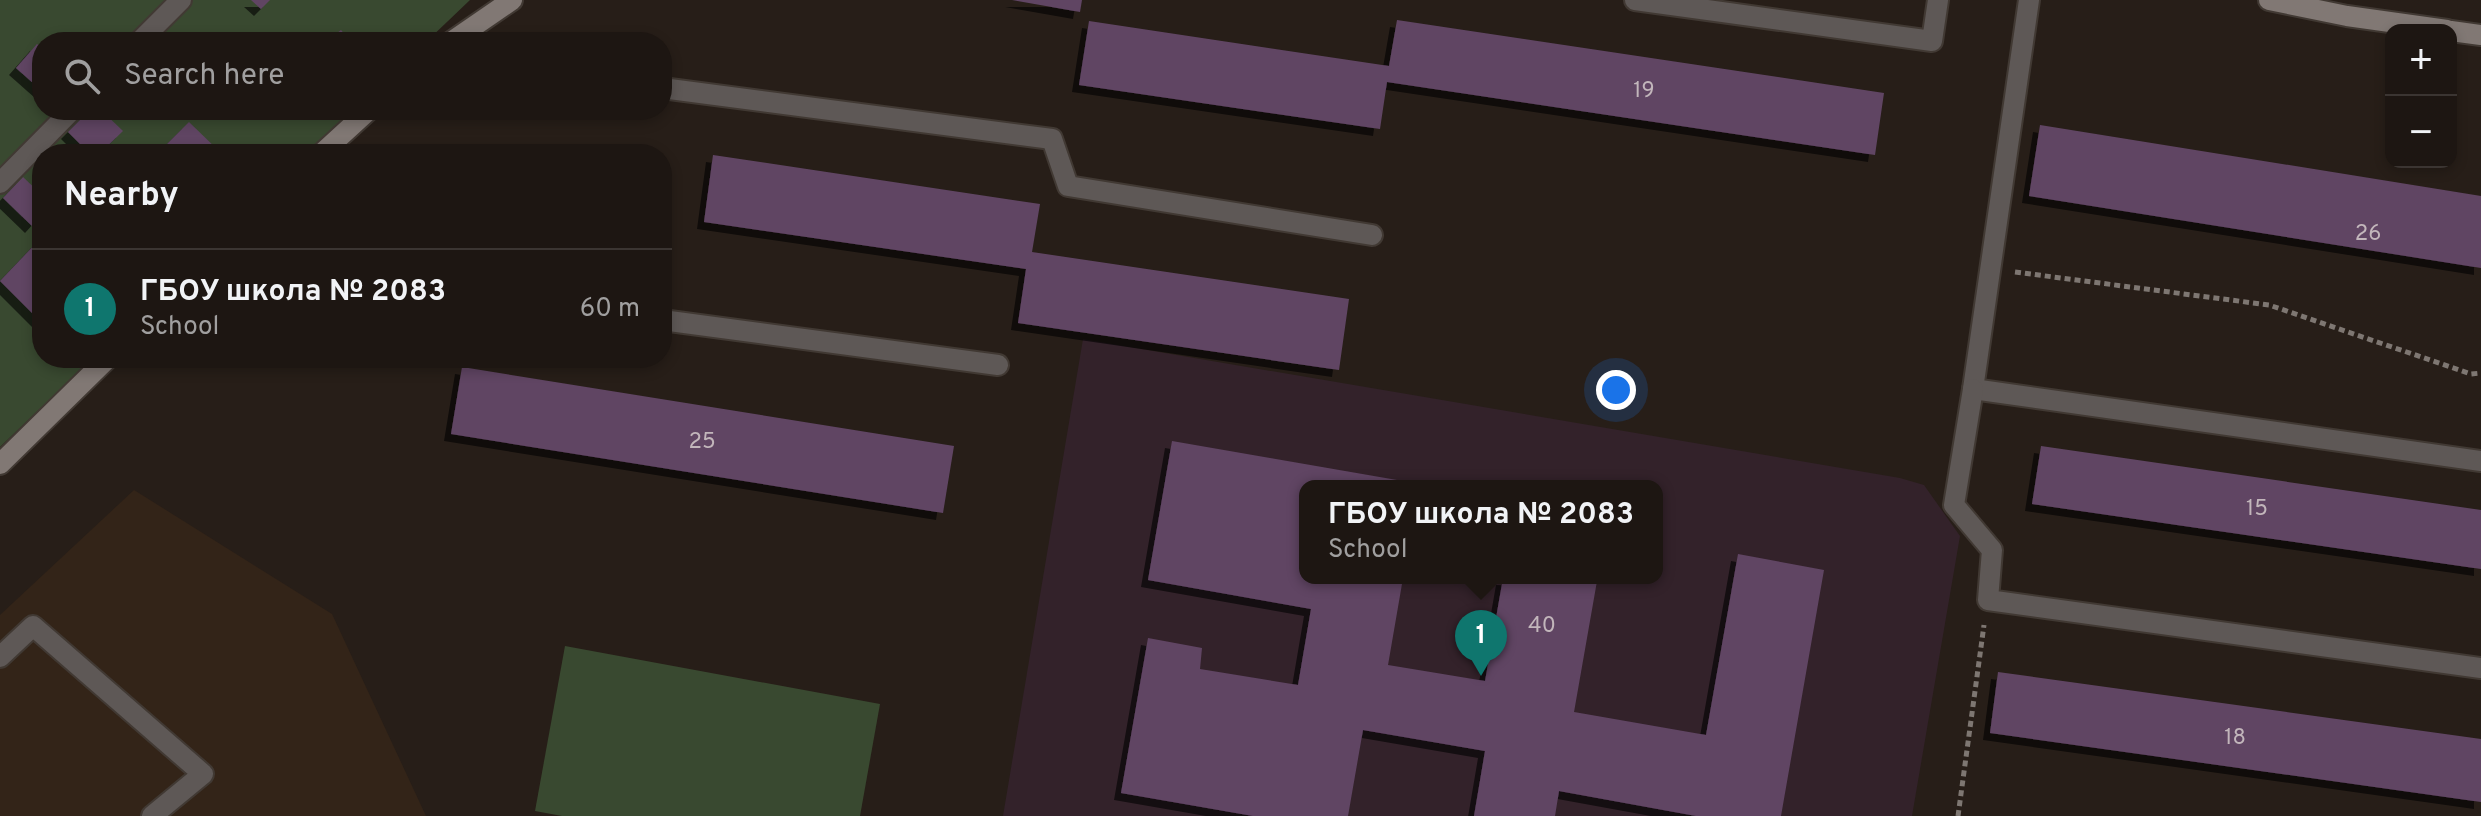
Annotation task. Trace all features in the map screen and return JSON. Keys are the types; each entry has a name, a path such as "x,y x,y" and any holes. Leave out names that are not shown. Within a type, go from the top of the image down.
{"street":[{"path":"466,32 512,0"},
{"path":"2269,0 2348,8 2421,24"},
{"path":"2457,31 2481,35"},
{"path":"332,144 358,120"},
{"path":"0,464 98,368"}],"lane":[{"path":"149,32 181,0"},
{"path":"1635,0 1932,41 1938,0"},
{"path":"2029,0 1954,505 1992,550 1988,600 2481,668"},
{"path":"672,89 1052,139 1068,186 1372,235"},
{"path":"38,144 62,120"},
{"path":"0,183 32,151"},
{"path":"672,321 998,365"},
{"path":"1973,389 2481,461"},
{"path":"0,657 33,626 203,774 152,816"}],"path":[{"path":"1990,269 2269,305 2471,374 2481,373"},
{"path":"1958,816 1988,600"}],"shaded area":[{"path":"1083,339 1900,478 1924,485 1960,536 1912,816 1003,816"},
{"path":"134,490 332,614 426,816 0,816 0,615"}],"green space":[{"path":"0,0 470,0 436,32 32,32 32,120 344,120 318,144 32,144 32,368 83,368 0,447"},
{"path":"565,646 880,704 860,816 562,816 535,811"}],"building":[{"path":"251,0 270,0 261,9"},
{"path":"1012,0 1082,0 1080,12"},
{"path":"1397,20 1884,93 1875,155 1387,82 1380,129 1079,85 1089,21 1389,66"},
{"path":"32,50 32,82 16,68"},
{"path":"80,120 111,120 123,131 109,144 80,144 68,132"},
{"path":"189,122 212,144 167,144"},
{"path":"2040,125 2481,196 2481,268 2029,196"},
{"path":"713,155 1040,204 1032,252 1349,299 1339,370 1018,323 1026,269 704,222"},
{"path":"23,177 32,186 32,226 3,198"},
{"path":"32,247 32,313 0,281"},
{"path":"462,368 468,368 954,446 943,513 451,434"},
{"path":"1172,441 1397,480 1299,480 1299,584 1402,584 1388,665 1485,681 1502,584 1596,584 1574,712 1706,735 1738,554 1824,570 1781,816 1696,816 1559,791 1555,816 1474,816 1485,751 1363,730 1348,816 1253,816 1121,793 1148,638 1202,648 1200,669 1298,685 1311,609 1148,580"},
{"path":"2041,446 2481,510 2481,569 2032,504"},
{"path":"1998,672 2481,739 2481,802 1990,733"}],"place":[{"name":"ГБОУ школа № 2083","path":"1481,676"}]}
